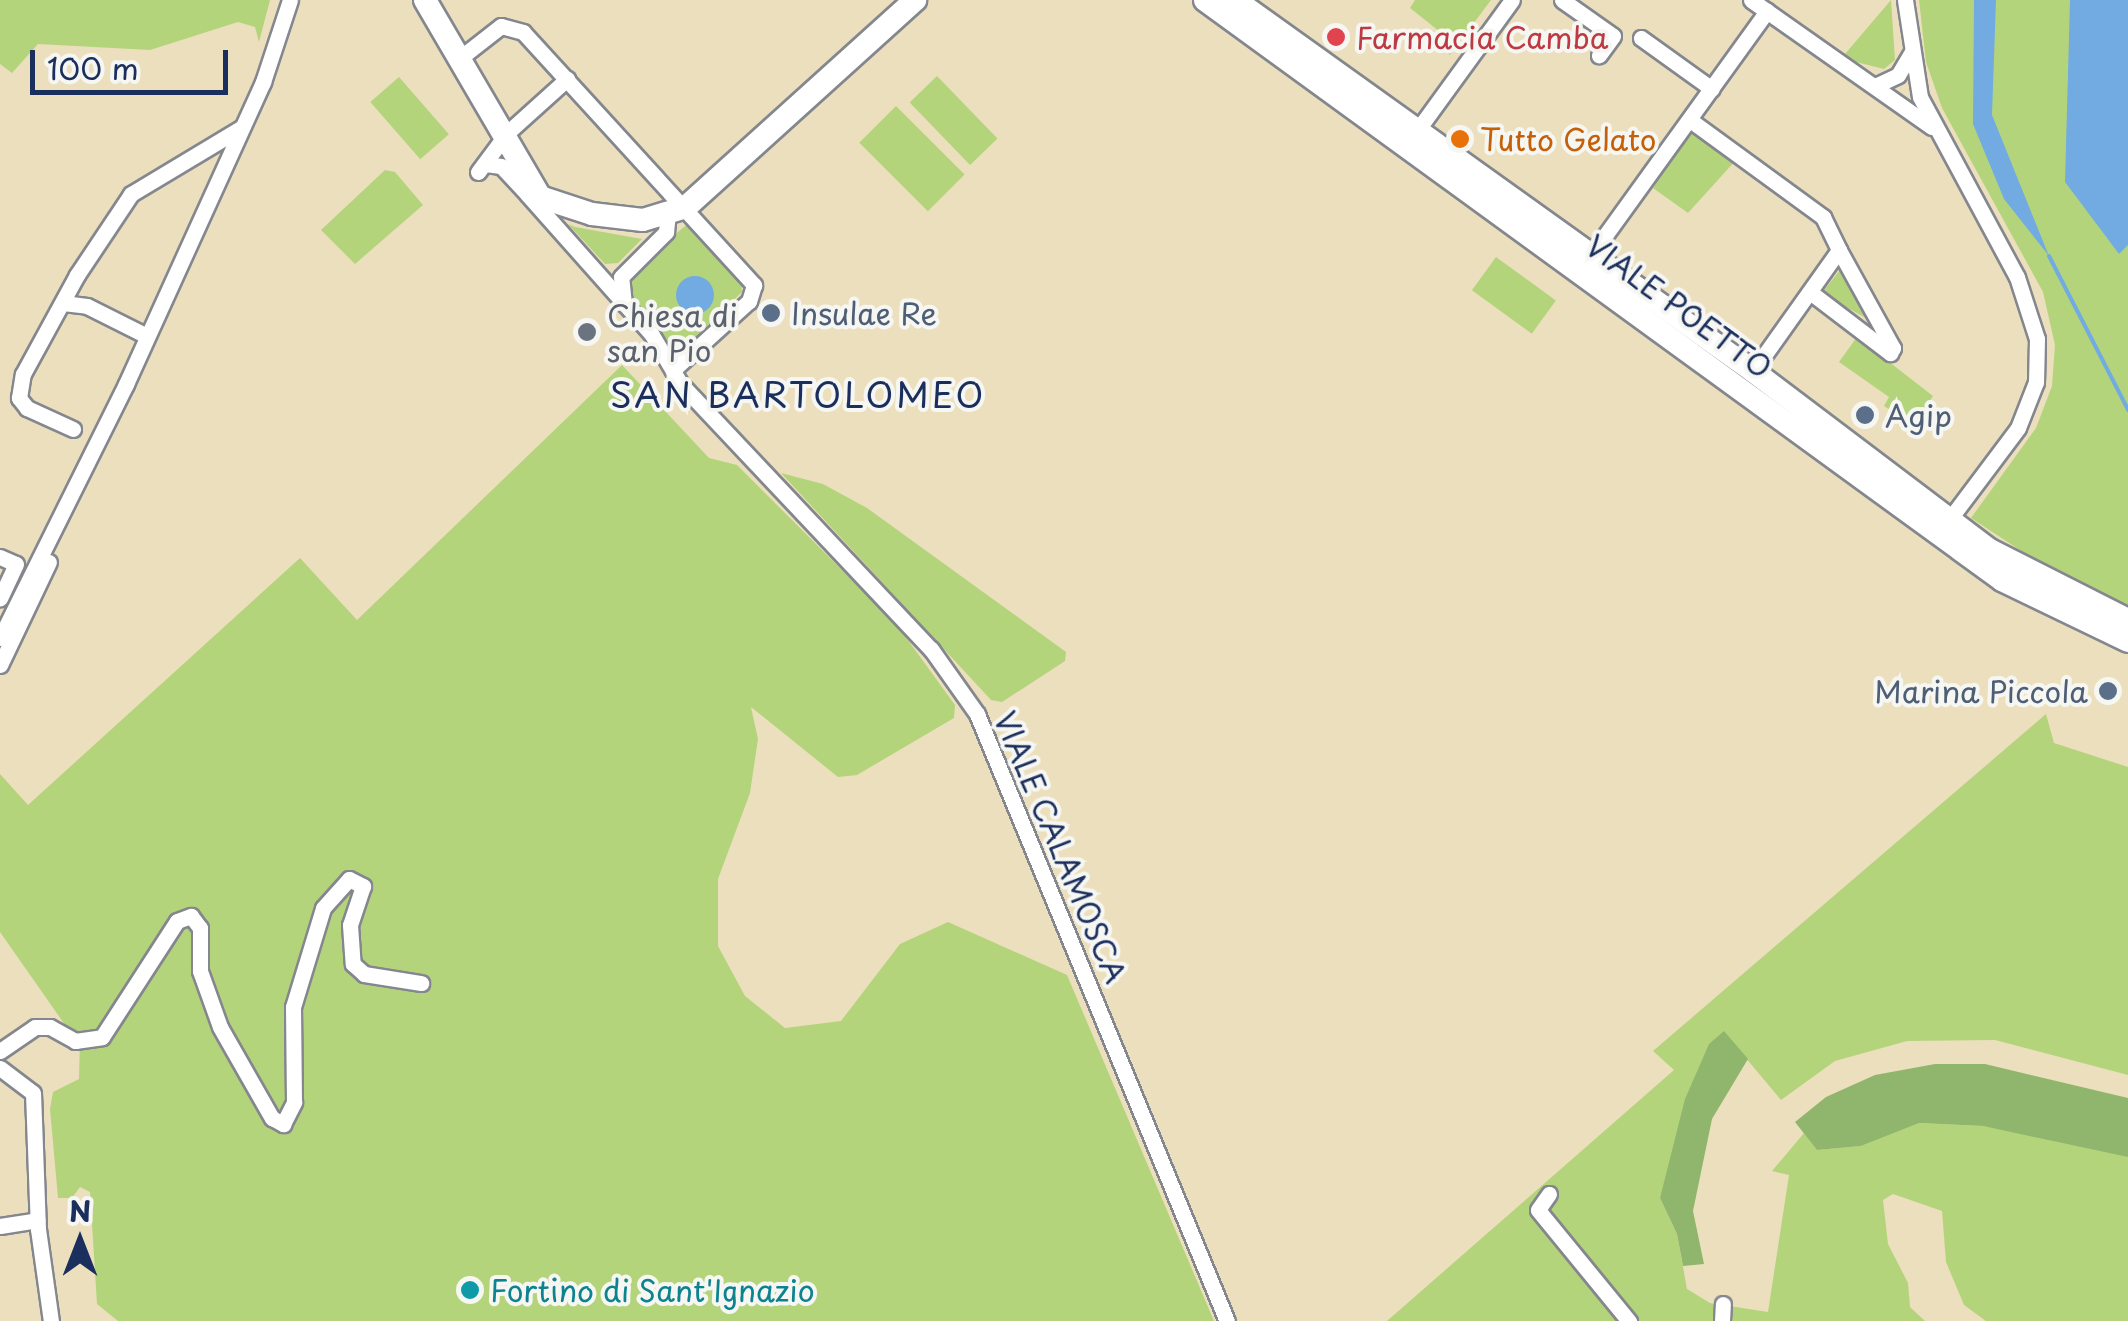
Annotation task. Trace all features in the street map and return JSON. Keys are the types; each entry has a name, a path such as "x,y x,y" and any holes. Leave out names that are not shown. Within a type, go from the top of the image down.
{"main road":[{"path":"425,0 507,134 527,186 540,197 570,209 628,219 677,210 915,0"},
{"name":"VIALE POETTO","path":"1206,0 1975,561 2028,595 2128,641"},
{"name":"VIALE POETTO","path":"1235,0 1753,370 1949,520 2026,573 2128,620"}],"street":[{"path":"3,642 126,384 241,128 290,0"},
{"path":"1419,128 1512,0"},
{"path":"1562,0 1613,36 1598,55"},
{"path":"1751,0 1877,85 1932,128"},
{"path":"1905,0 1911,53 1932,128 2017,277 2035,322 2039,361 2018,428 1949,520"},
{"path":"1591,254 1767,12"},
{"path":"460,58 508,25 523,32 677,210 754,290 673,370"},
{"path":"1641,38 1712,89"},
{"path":"1877,85 1898,75 1911,53"},
{"path":"507,134 567,79"},
{"path":"1690,120 1822,217 1893,348 1890,353 1810,292"},
{"path":"73,429 27,408 19,398 23,374 126,200 241,128"},
{"name":"VIALE CALAMOSCA","path":"507,134 482,168 501,166 527,186 673,370 932,650 977,714 1228,1321"},
{"path":"183,164 220,174"},
{"path":"624,304 621,278 666,232 677,210"},
{"path":"1753,370 1839,250"},
{"path":"63,303 88,306 148,336"},
{"path":"0,665 3,642 32,572 126,384"},
{"path":"0,599 8,561 32,572"},
{"path":"0,1051 35,1027 50,1027 75,1041 102,1037 177,921 191,916 200,928 200,971 220,1026 272,1118 283,1124 294,1102 293,1007 323,908 355,878 363,886 352,913 353,964 364,974 420,983"},
{"path":"0,1068 33,1092 38,1220 52,1321"},
{"path":"1548,1194 1538,1210 1629,1321"},
{"path":"0,1226 38,1220"}],"green space":[{"path":"0,0 270,0 259,42 255,27 238,22 150,50 38,44 12,73 0,64"},
{"path":"1415,0 1491,0 1450,55 1441,50 1449,39 1410,8"},
{"path":"1891,0 1895,60 1884,69 1856,62 1845,54"},
{"path":"1919,0 2128,0 2128,606 2061,577 1971,518 2036,428 2052,386 2055,345 2043,292 1942,108 1926,62"},
{"path":"937,76 997,139 970,165 910,102"},
{"path":"399,77 449,134 420,159 370,102"},
{"path":"896,106 965,175 928,211 859,143"},
{"path":"1692,130 1736,160 1688,213 1653,188"},
{"path":"385,170 395,172 423,205 355,264 321,230"},
{"path":"690,222 741,279 742,292 679,353 629,298 628,273"},
{"path":"568,224 642,239 618,263 605,264"},
{"path":"1496,257 1556,300 1532,334 1472,290"},
{"path":"1840,270 1870,320 1821,294"},
{"path":"1857,337 1933,396 1914,425 1884,406 1889,397 1839,362"},
{"path":"622,365 709,458 737,465 897,625 955,705 954,718 857,775 838,777 751,707 758,739 750,793 718,879 718,946 745,996 785,1028 841,1021 900,944 948,922 1067,975 1214,1321 118,1321 97,1304 90,1192 80,1187 72,1198 58,1198 50,1109 53,1092 79,1079 80,1036 70,1032 0,932 0,774 28,805 300,558 357,620"},
{"path":"781,473 823,484 867,508 1066,652 1065,661 1002,702 991,700"},
{"path":"2046,714 2054,743 2128,767 2128,1075 1995,1040 1907,1041 1835,1061 1781,1100 1724,1032 1660,1198 1677,1234 1687,1289 1710,1303 1768,1312 1789,1175 1772,1171 1804,1133 1817,1150 1861,1146 1918,1123 1983,1126 2107,1147 2128,1157 2128,1321 1986,1321 1964,1305 1946,1262 1942,1211 1893,1194 1883,1200 1888,1244 1908,1283 1910,1307 1925,1321 1387,1321 1674,1070 1653,1051"},
{"path":"1724,1031 1748,1059 1712,1119 1693,1211 1704,1264 1683,1266 1677,1234 1660,1198 1685,1099 1709,1044"},
{"path":"1935,1064 1985,1064 2128,1098 2128,1157 1983,1126 1919,1123 1861,1146 1817,1150 1795,1122 1826,1097 1875,1075"}],"water":[{"path":"1974,0 1996,0 1992,115 2049,256 2004,199 1973,124"},
{"path":"2070,0 2128,0 2128,245 2119,254 2065,182"},
{"path":"695,276 709,281 714,295 709,309 695,314 681,309 676,295 681,281"}],"waterway":[{"path":"2049,256 2128,410"}],"place":[{"name":"Farmacia Camba","path":"1336,37"},
{"name":"Tutto Gelato","path":"1460,139"},
{"name":"Insulae Re","path":"771,313"},
{"name":"Chiesa di san Pio","path":"587,332"},
{"name":"Agip","path":"1865,415"},
{"name":"Marina Piccola","path":"2108,691"},
{"name":"Fortino di Sant'Ignazio","path":"470,1290"}],"district":[{"name":"SAN BARTOLOMEO","path":"798,394"}]}
